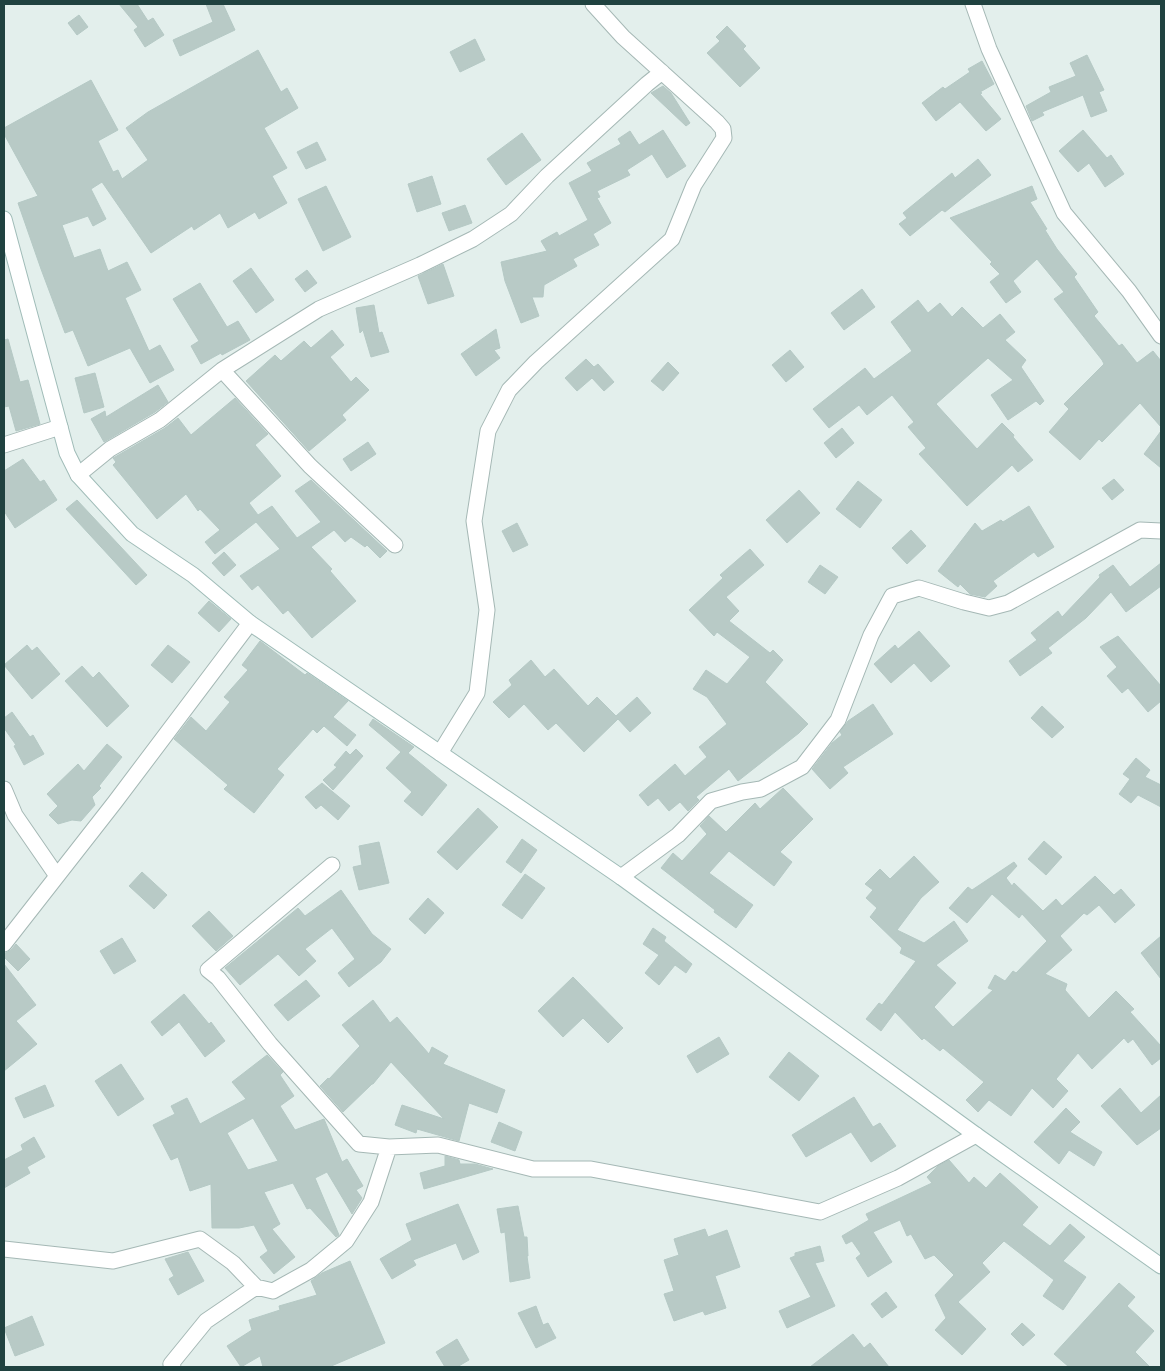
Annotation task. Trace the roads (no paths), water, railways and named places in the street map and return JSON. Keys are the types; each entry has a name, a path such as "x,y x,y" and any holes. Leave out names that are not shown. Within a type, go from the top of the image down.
{"street":[{"path":"440,753 477,692 487,610 474,520 488,431 509,390 536,362 672,239 694,185 724,138 723,129 717,122 624,37 593,4"},
{"path":"973,4 989,49 1064,213 1129,291 1161,336"},
{"path":"78,476 110,449 160,420 222,370 319,309 464,244 511,214 548,176 646,84 662,72"},
{"path":"4,219 67,453 78,476 132,534 194,575 250,623 620,877 976,1135 1161,1266"},
{"path":"222,370 310,466 395,545"},
{"path":"4,445 60,427"},
{"path":"620,877 678,835 711,801 742,792 761,789 802,767 838,720 871,635 892,596 919,588 989,608 1008,603 1140,530 1161,531"},
{"path":"4,944 250,623"},
{"path":"4,789 15,815 57,876"},
{"path":"332,865 208,970 218,978 270,1044 359,1144 389,1147 438,1145 533,1169 591,1169 820,1212 898,1178 976,1135"},
{"path":"4,1249 113,1261 200,1239 233,1263 256,1287 273,1291 311,1270 346,1241 371,1202 389,1147"},
{"path":"173,1367 172,1364 206,1320 256,1287"}]}
